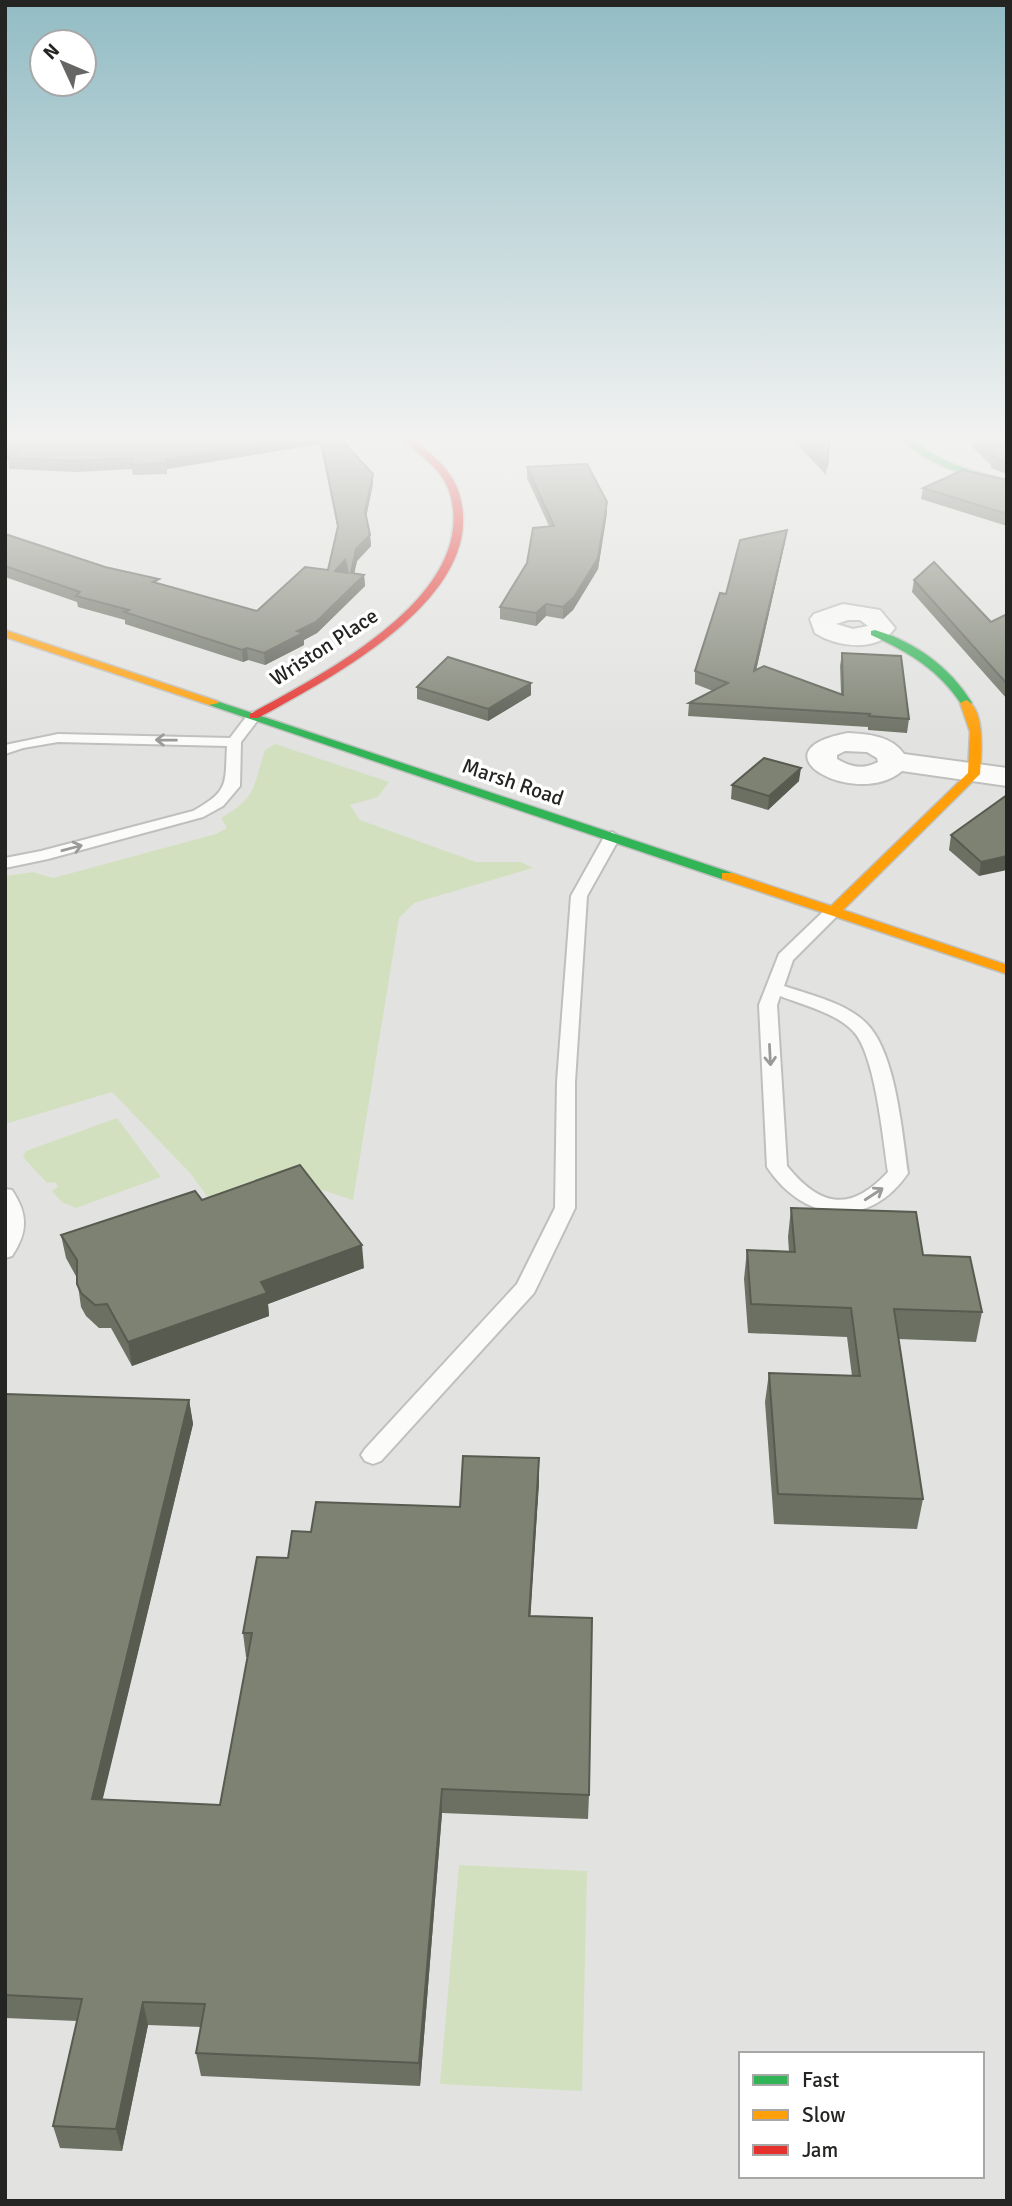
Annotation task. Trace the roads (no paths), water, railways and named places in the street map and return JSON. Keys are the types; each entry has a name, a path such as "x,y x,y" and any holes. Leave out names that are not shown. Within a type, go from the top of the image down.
{"street":[{"name":"Wriston Place","path":"254,716 326,675 409,615 432,592 449,564 458,538"},
{"name":"Marsh Road","path":"5,633 1007,970"},
{"path":"834,911 925,826 975,772 978,742 976,720 964,697 923,656 875,633"},
{"path":"893,761 1007,777"}],"lane":[{"path":"5,863 198,814 218,803 232,786 234,742 254,716"},
{"path":"5,751 20,744 58,738 234,742"},
{"path":"373,1455 526,1288 565,1208 566,1082 579,896 612,837"},
{"path":"774,988 860,1027 873,1045 898,1173 878,1194 856,1205 829,1207 808,1197 789,1184 777,1167 768,1005 774,988 785,958 834,911"},
{"path":"5,1195 17,1213 15,1234 5,1251"}]}
